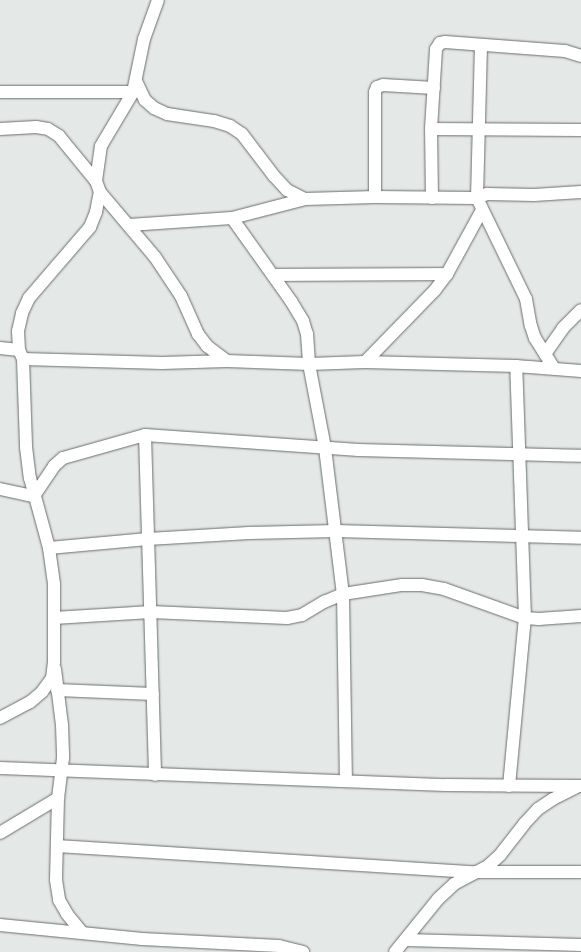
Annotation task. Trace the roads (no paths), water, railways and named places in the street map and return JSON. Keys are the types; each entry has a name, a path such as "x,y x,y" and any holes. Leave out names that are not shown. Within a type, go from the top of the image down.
{"street":[{"path":"81,931 67,914 59,900 56,880 58,798 63,743 54,662 54,584 49,548 34,496 26,447 21,354 18,331 22,313 29,298 90,227 96,212 98,186 97,162 101,146 135,86 144,39 158,0"},
{"path":"432,198 431,130 436,49 440,43 445,42 565,51 581,56"},
{"path":"481,45 477,198 526,299 531,326 554,369"},
{"path":"375,197 375,92 377,87 383,85 434,88"},
{"path":"0,92 135,86"},
{"path":"135,86 145,100 154,108 167,114 214,121 230,126 242,134 274,176 287,190 304,199"},
{"path":"0,129 36,127 48,129 59,136 155,257 181,296 198,334 206,346 228,361"},
{"path":"431,130 581,130"},
{"path":"129,225 232,218 304,199 375,197 477,198 487,194 534,195 581,192"},
{"path":"365,362 435,290 447,274 482,210"},
{"path":"232,218 304,321 307,334 309,364 326,448 343,594 346,780"},
{"path":"273,275 447,274"},
{"path":"545,354 563,328 581,310"},
{"path":"0,348 21,354 162,363 228,361 309,364 365,362 516,366 581,370"},
{"path":"509,786 525,618 516,366"},
{"path":"34,496 54,466 64,458 145,435 326,448 581,456"},
{"path":"145,435 155,775"},
{"path":"0,489 34,496"},
{"path":"49,548 148,539 249,533 336,531 581,538"},
{"path":"54,618 151,612 287,618 302,615 324,602 343,594 402,585 422,585 444,589 525,618 539,619 581,616"},
{"path":"0,718 30,702 42,692 52,678 54,662"},
{"path":"57,690 153,694"},
{"path":"0,768 155,775 509,786 580,786"},
{"path":"395,952 438,900 454,884 489,864 500,855 524,824 538,810 553,799 580,786"},
{"path":"0,833 58,798"},
{"path":"57,846 476,872 581,872"},
{"path":"0,925 81,931 142,939 279,946 303,952"},
{"path":"406,940 581,945"}]}
